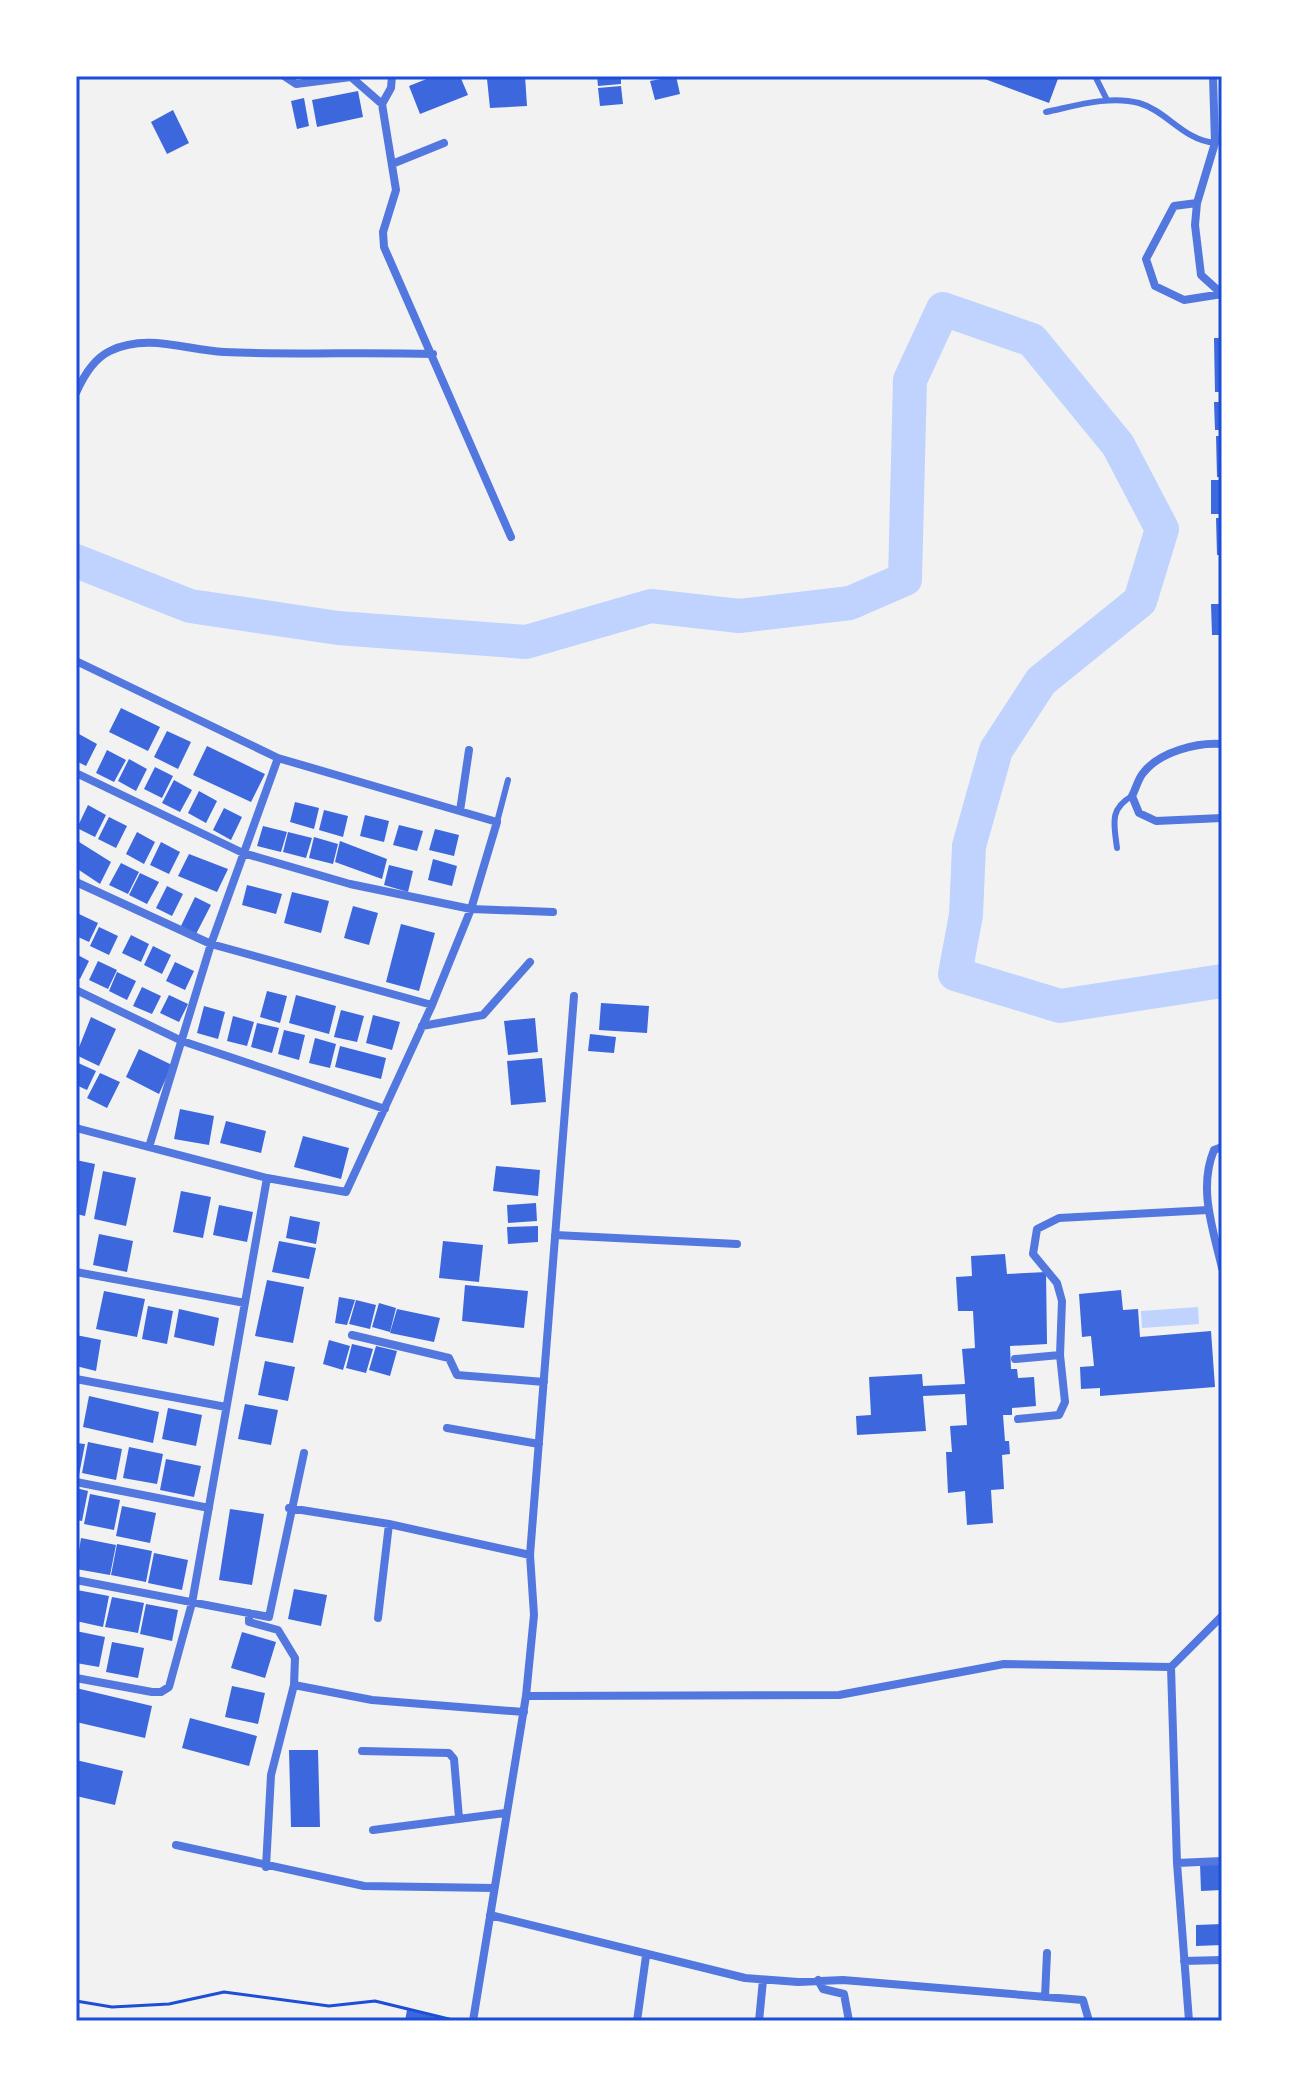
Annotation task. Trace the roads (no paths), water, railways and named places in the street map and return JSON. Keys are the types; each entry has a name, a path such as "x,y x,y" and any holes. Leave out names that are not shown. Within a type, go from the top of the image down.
{"street":[{"path":"284,76 296,84 351,77 382,104"},
{"path":"392,76 391,88 382,104 396,190 383,232 384,247 511,537"},
{"path":"1213,76 1215,143 1197,203 1195,225 1201,275 1222,294"},
{"path":"392,164 444,143"},
{"path":"1197,203 1174,206 1146,259 1155,286 1184,300 1222,294"},
{"path":"76,393 83,377 108,352 142,344 165,342 223,352 433,354"},
{"path":"76,661 278,758 497,822 471,909 432,1005 349,1188 343,1193 267,1178 76,1128"},
{"path":"1222,744 1208,743 1165,755 1143,772 1132,796 1139,813 1156,821 1222,818"},
{"path":"460,811 469,750"},
{"path":"149,1147 211,944 278,758"},
{"path":"76,773 243,853 350,884 471,909 553,912"},
{"path":"76,882 211,944 432,1005"},
{"path":"422,1026 483,1015 530,962"},
{"path":"76,990 182,1041 385,1109"},
{"path":"473,2021 524,1712 534,1615 530,1555 574,996"},
{"path":"1222,1147 1214,1150 1206,1168 1208,1210 1222,1268"},
{"path":"76,1678 152,1692 161,1692 169,1687 192,1603 267,1178"},
{"path":"1018,1419 1059,1415 1065,1402 1060,1355 1062,1301 1057,1283 1033,1254 1037,1229 1059,1218 1208,1210"},
{"path":"555,1235 737,1244"},
{"path":"76,1272 245,1303"},
{"path":"352,1335 449,1358 457,1375 544,1382"},
{"path":"1015,1359 1060,1355"},
{"path":"76,1379 226,1407"},
{"path":"447,1428 539,1444"},
{"path":"76,1580 269,1617 289,1508 304,1453"},
{"path":"76,1482 209,1508"},
{"path":"289,1508 389,1524 530,1555"},
{"path":"378,1618 389,1524"},
{"path":"249,1613 249,1622 278,1630 295,1658 294,1685 271,1775 266,1867"},
{"path":"526,1696 839,1695 1004,1664 1171,1667 1222,1616"},
{"path":"1171,1667 1177,1863 1189,2021"},
{"path":"294,1685 372,1700 524,1712"},
{"path":"362,1751 449,1753 454,1759 459,1818"},
{"path":"373,1830 505,1813"},
{"path":"176,1845 364,1886 494,1888"},
{"path":"1177,1863 1222,1861"},
{"path":"490,1915 646,1956 763,1980 818,1980 1083,2000 1089,2021"},
{"path":"1045,1997 1047,1953"},
{"path":"637,2021 646,1956"},
{"path":"1184,1961 1222,1960"},
{"path":"759,2021 763,1980"},
{"path":"818,1980 823,1989 844,1994 849,2021"}],"lane":[{"path":"1095,76 1107,100"},
{"path":"1046,112 1107,100 1140,103 1197,141 1215,143"},
{"path":"497,822 508,780"},
{"path":"1117,848 1113,816 1118,805 1132,796"}],"water":[{"path":"1198,1307 1199,1324 1142,1328 1141,1311"}],"waterway":[{"path":"76,561 190,606 338,628 526,642 651,606 739,616 850,603 905,579 910,380 943,309 1032,340 1118,445 1162,529 1140,601 1041,681 996,750 969,846 966,915 955,974 1060,1006 1222,981"}]}
